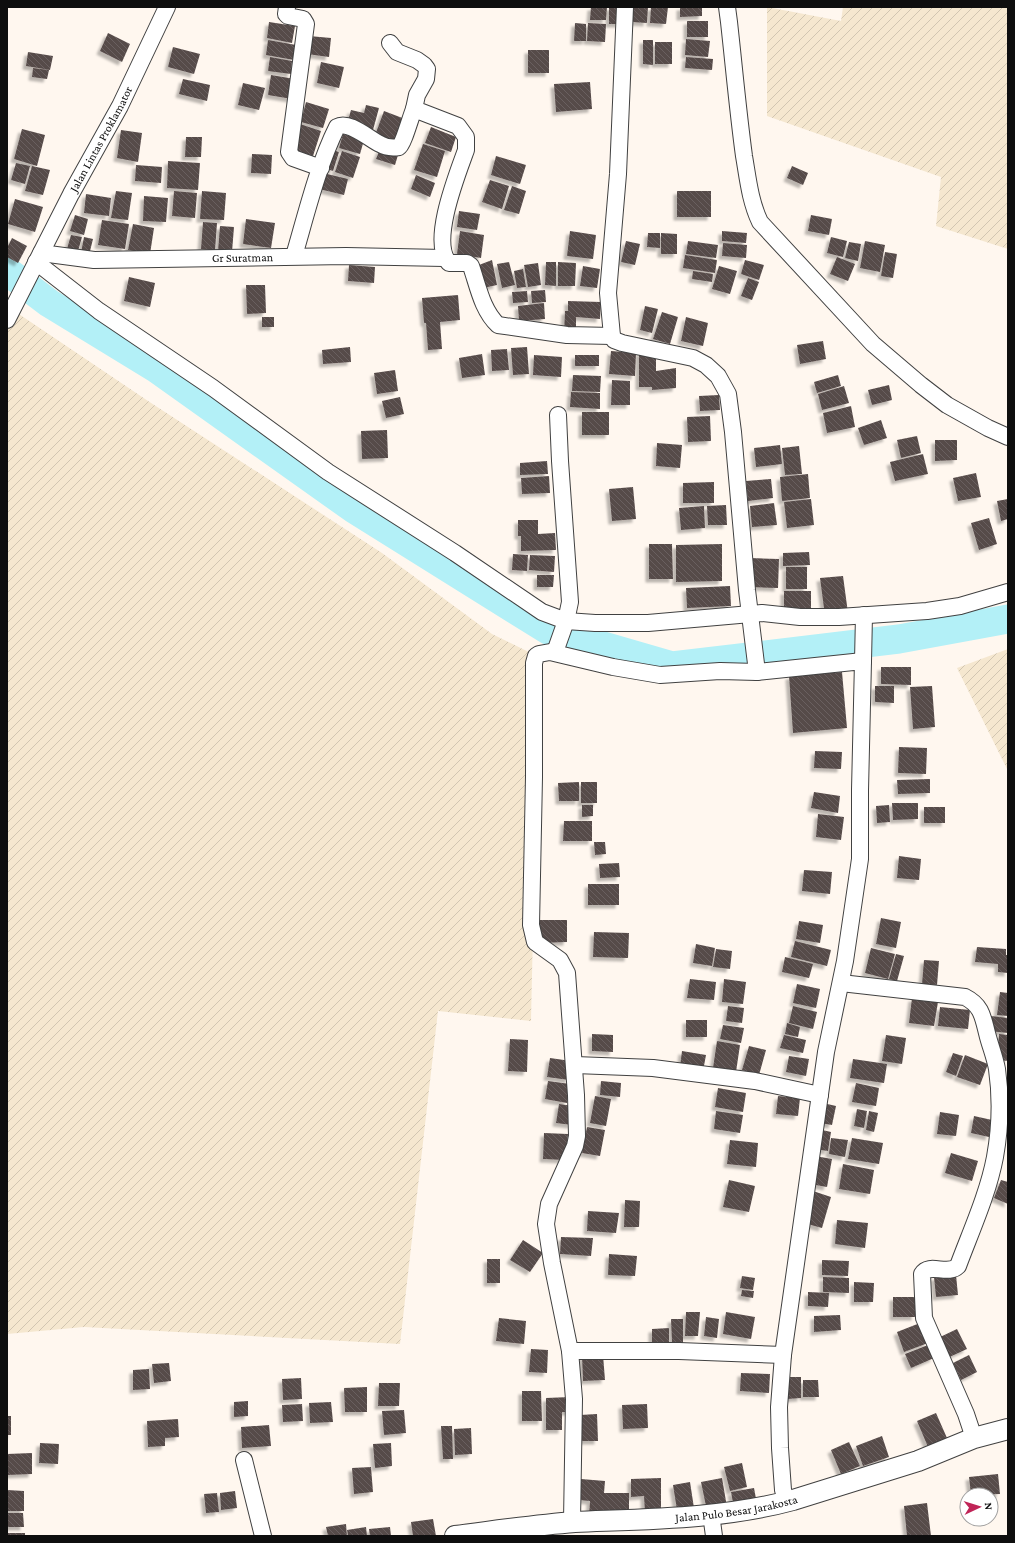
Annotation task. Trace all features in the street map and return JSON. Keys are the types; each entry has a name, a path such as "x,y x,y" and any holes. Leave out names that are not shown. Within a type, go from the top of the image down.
{"street":[{"name":"Jalan Lintas Proklamator","path":"10,314 71,194 120,106 167,7"},
{"path":"287,7 286,14 288,16 303,19 306,24 290,152 293,158 321,168"},
{"path":"625,7 618,174 608,294 612,336 614,340 622,343 693,358 712,370 718,376 728,394 756,668"},
{"path":"727,7 738,117 750,193 754,211 760,222 873,344 947,405 988,428 1008,437"},
{"path":"294,256 330,140 338,126 343,126 364,133 381,145 397,148 402,145 417,95 426,79 427,70 424,65 417,60 397,52 390,43"},
{"path":"414,109 458,126 466,137 466,150 442,226 444,258"},
{"name":"Gr Suratman","path":"36,262 294,256 444,258 449,263 467,263 471,266 487,311 492,320 498,325 567,335 612,336"},
{"path":"36,262 99,311 213,388 328,472 456,553 542,612 565,624 648,623 751,613 824,618 864,618 960,606 1008,592"},
{"path":"558,415 570,602 565,624 556,648 550,652 536,656 534,663 534,777 531,925 536,942 560,960 567,973 575,1066 577,1136 575,1146 549,1204 546,1224 552,1262 570,1350 574,1399 572,1521 574,1522"},
{"path":"793,1500 786,1499 780,1448 779,1406 783,1355 826,1052 841,983 860,858 864,618"},
{"path":"556,648 613,667 660,675 756,668 864,654"},
{"path":"841,983 965,997 979,1007 985,1025 997,1070 998,1134 992,1170 958,1266 951,1270 927,1270 923,1271 922,1274 924,1318 966,1414 974,1438"},
{"path":"575,1066 653,1068 755,1081 820,1095"},
{"path":"570,1350 678,1351 783,1355"},
{"name":"Jalan Pulo Besar Jarakosta","path":"455,1536 574,1522 711,1514 772,1505 793,1500 918,1460 974,1438 1008,1430"},
{"path":"244,1460 263,1536"},
{"path":"711,1514 714,1536"}],"shaded area":[{"path":"767,7 841,21 843,7 1008,7 1008,249 936,226 941,177 767,116"},
{"path":"7,306 148,401 382,553 492,634 539,657 531,1021 438,1011 400,1344 84,1327 7,1334"},
{"path":"1008,649 1008,771 957,668"}],"building":[{"path":"591,7 607,7 606,20 590,20"},
{"path":"609,7 621,7 620,24 609,24"},
{"path":"633,7 648,7 647,23 632,22"},
{"path":"651,7 668,7 666,24 650,23"},
{"path":"680,7 702,7 702,16 680,17"},
{"path":"687,21 708,21 708,37 687,37"},
{"path":"269,22 295,26 292,43 267,38"},
{"path":"575,23 586,24 586,41 574,41"},
{"path":"588,23 606,24 605,42 587,41"},
{"path":"108,33 130,44 122,62 100,51"},
{"path":"309,36 331,38 329,57 307,54"},
{"path":"686,39 710,41 708,57 685,55"},
{"path":"268,40 296,45 294,60 266,55"},
{"path":"643,40 653,40 653,65 643,64"},
{"path":"655,42 672,42 672,64 655,64"},
{"path":"173,47 200,54 194,74 168,67"},
{"path":"528,50 549,50 549,73 528,73"},
{"path":"28,52 53,56 50,70 26,66"},
{"path":"270,57 292,61 291,74 268,71"},
{"path":"686,57 713,59 712,70 685,68"},
{"path":"321,62 344,67 339,88 317,83"},
{"path":"33,68 49,70 47,79 32,77"},
{"path":"271,75 295,79 292,99 268,95"},
{"path":"183,79 210,85 207,101 179,94"},
{"path":"590,82 592,109 556,112 554,84"},
{"path":"243,83 265,88 259,110 238,105"},
{"path":"306,102 329,109 323,128 301,122"},
{"path":"366,105 379,108 373,130 347,124 351,110 364,113"},
{"path":"384,111 405,119 395,146 374,138"},
{"path":"300,124 321,131 313,156 292,149"},
{"path":"431,127 456,137 451,152 425,143"},
{"path":"22,129 45,135 37,166 14,159"},
{"path":"121,130 142,133 138,162 117,158"},
{"path":"343,134 364,140 360,154 339,148"},
{"path":"186,137 202,137 201,157 185,157"},
{"path":"423,144 445,151 437,177 414,170"},
{"path":"330,149 339,152 333,171 324,168"},
{"path":"380,149 398,155 395,165 376,159"},
{"path":"342,151 360,157 353,178 335,172"},
{"path":"252,154 272,155 271,174 251,173"},
{"path":"496,156 526,165 520,184 491,175"},
{"path":"168,161 200,163 198,190 167,188"},
{"path":"16,163 30,166 25,184 11,180"},
{"path":"136,165 162,167 161,183 135,181"},
{"path":"32,166 50,170 43,195 25,191"},
{"path":"792,166 808,173 803,185 787,178"},
{"path":"323,173 348,179 344,195 319,189"},
{"path":"416,175 435,183 430,197 411,189"},
{"path":"490,180 509,186 502,209 482,202"},
{"path":"512,186 526,191 519,214 504,210"},
{"path":"116,191 132,193 128,220 111,218"},
{"path":"174,191 197,193 195,218 172,216"},
{"path":"202,191 226,193 224,220 200,219"},
{"path":"677,191 711,191 711,217 677,217"},
{"path":"86,194 111,198 109,216 84,213"},
{"path":"144,196 168,198 166,222 143,221"},
{"path":"15,199 43,207 35,232 8,224"},
{"path":"459,211 480,214 477,230 457,227"},
{"path":"75,215 88,219 84,235 70,231"},
{"path":"811,215 832,219 829,235 808,231"},
{"path":"246,219 275,223 271,248 243,244"},
{"path":"102,220 129,224 125,249 98,245"},
{"path":"203,222 217,223 215,251 201,249"},
{"path":"133,224 154,228 150,254 128,250"},
{"path":"220,226 234,227 232,252 218,251"},
{"path":"460,231 484,235 481,258 457,254"},
{"path":"570,231 596,235 593,259 567,256"},
{"path":"722,231 747,233 746,243 722,241"},
{"path":"648,233 660,233 660,248 647,247"},
{"path":"661,233 677,234 677,254 661,254"},
{"path":"71,235 82,237 78,251 67,249"},
{"path":"84,237 93,239 89,255 81,253"},
{"path":"831,237 847,241 843,257 827,253"},
{"path":"12,238 27,246 18,263 7,257 7,248"},
{"path":"626,241 640,244 635,265 621,262"},
{"path":"688,241 718,245 716,258 686,254"},
{"path":"865,241 885,245 880,272 860,268"},
{"path":"849,242 861,244 858,261 845,258"},
{"path":"723,243 747,245 746,258 722,256"},
{"path":"885,252 897,254 893,278 881,276"},
{"path":"685,255 717,260 715,273 683,268"},
{"path":"837,257 855,264 848,281 830,274"},
{"path":"492,260 497,285 483,288 479,265"},
{"path":"745,260 764,265 759,280 741,274"},
{"path":"509,262 515,285 502,288 497,264"},
{"path":"546,262 556,262 556,286 545,285"},
{"path":"558,262 576,263 575,286 558,286"},
{"path":"538,263 541,285 528,287 524,265"},
{"path":"349,265 375,267 374,283 348,281"},
{"path":"583,266 600,269 597,288 580,286"},
{"path":"719,266 737,271 730,294 712,289"},
{"path":"523,269 526,287 517,288 514,271"},
{"path":"693,271 713,274 712,282 692,279"},
{"path":"129,277 155,283 150,307 124,301"},
{"path":"748,278 759,282 752,300 741,296"},
{"path":"246,285 265,285 266,313 247,314"},
{"path":"545,290 546,302 532,303 531,291"},
{"path":"527,291 528,302 513,303 512,292"},
{"path":"458,295 460,320 440,322 442,349 428,350 422,298"},
{"path":"568,301 601,302 600,319 576,317 576,334 564,333 565,311 568,311"},
{"path":"544,303 545,319 519,321 518,306"},
{"path":"645,306 658,309 652,333 640,330"},
{"path":"662,312 678,317 670,344 653,339"},
{"path":"262,317 274,317 274,327 262,327"},
{"path":"686,317 708,323 703,346 681,341"},
{"path":"823,341 826,359 800,364 797,345"},
{"path":"350,347 351,362 323,364 322,350"},
{"path":"527,347 529,374 513,375 511,348"},
{"path":"507,349 509,370 492,371 491,350"},
{"path":"611,351 636,353 635,376 609,374"},
{"path":"639,352 656,352 656,371 676,368 676,388 652,390 652,387 639,387"},
{"path":"482,354 485,375 462,378 459,358"},
{"path":"534,355 562,357 561,377 533,375"},
{"path":"575,355 599,355 599,366 575,366"},
{"path":"395,370 398,391 377,394 374,373"},
{"path":"573,375 601,376 600,392 572,391"},
{"path":"838,375 841,386 817,393 814,382"},
{"path":"612,380 630,381 630,405 611,405"},
{"path":"889,385 892,400 872,405 868,390"},
{"path":"844,386 849,403 822,410 818,394"},
{"path":"571,392 600,393 600,409 570,407"},
{"path":"719,395 720,410 700,411 699,396"},
{"path":"400,397 404,414 386,418 382,401"},
{"path":"851,406 855,427 827,433 823,413"},
{"path":"582,412 609,412 609,435 582,435"},
{"path":"710,416 711,441 688,442 687,417"},
{"path":"881,420 887,438 864,445 858,428"},
{"path":"387,430 388,458 362,459 361,431"},
{"path":"917,436 921,453 901,458 897,440"},
{"path":"935,440 957,440 957,460 935,461"},
{"path":"657,443 682,445 680,468 656,466"},
{"path":"780,445 782,464 756,467 754,448"},
{"path":"799,446 802,474 785,475 782,448"},
{"path":"923,454 928,474 895,481 890,462"},
{"path":"547,461 548,474 520,475 520,463"},
{"path":"976,473 981,497 958,501 953,478"},
{"path":"808,474 810,498 782,501 780,477"},
{"path":"549,476 550,493 522,494 521,478"},
{"path":"771,479 773,498 748,501 746,481"},
{"path":"714,482 714,503 683,503 683,483"},
{"path":"633,487 636,519 612,521 609,489"},
{"path":"811,499 814,525 787,528 784,502"},
{"path":"1008,499 1008,519 1001,521 997,501"},
{"path":"774,503 777,525 752,527 750,506"},
{"path":"726,505 727,525 708,525 707,506"},
{"path":"704,506 705,528 681,530 679,508"},
{"path":"989,518 997,544 979,550 971,523"},
{"path":"518,520 538,520 538,534 555,533 556,550 521,551 521,536 518,536"},
{"path":"649,544 672,544 673,579 649,579"},
{"path":"722,544 722,581 676,582 676,545"},
{"path":"809,552 810,565 783,566 783,553"},
{"path":"513,554 528,555 527,571 512,570"},
{"path":"530,555 555,556 554,572 529,570"},
{"path":"749,558 779,559 778,588 748,587"},
{"path":"786,567 807,567 807,589 786,589"},
{"path":"537,575 554,575 553,587 537,587"},
{"path":"843,576 848,613 825,616 820,578"},
{"path":"730,586 731,606 687,608 686,588"},
{"path":"784,591 811,591 811,608 784,608"},
{"path":"881,667 911,667 911,685 881,684"},
{"path":"842,672 847,728 793,733 789,676"},
{"path":"875,686 894,686 894,703 875,702"},
{"path":"932,686 935,727 913,729 910,687"},
{"path":"899,747 927,748 926,774 898,773"},
{"path":"815,751 842,752 841,769 814,768"},
{"path":"930,779 930,793 898,794 897,780"},
{"path":"579,782 579,801 559,801 558,783"},
{"path":"581,782 597,782 597,803 581,803"},
{"path":"814,792 840,796 838,813 811,808"},
{"path":"892,803 918,803 918,819 893,820"},
{"path":"582,805 593,805 593,816 582,817"},
{"path":"889,805 890,822 877,823 876,806"},
{"path":"924,807 945,807 945,823 924,823"},
{"path":"818,814 844,817 841,840 816,837"},
{"path":"564,821 592,821 592,841 563,841"},
{"path":"594,842 605,842 606,854 595,855"},
{"path":"899,856 921,859 919,880 897,878"},
{"path":"619,863 620,877 600,878 599,864"},
{"path":"804,870 832,872 830,894 802,891"},
{"path":"588,884 619,884 619,905 588,905"},
{"path":"881,918 901,922 896,948 876,944"},
{"path":"539,920 567,920 567,942 540,943"},
{"path":"799,921 823,925 820,943 796,939"},
{"path":"594,932 629,933 628,958 593,957"},
{"path":"795,941 831,950 827,966 791,957"},
{"path":"696,944 715,948 712,966 693,963"},
{"path":"977,947 1006,949 1006,955 1008,955 1008,973 998,972 998,964 975,962"},
{"path":"871,948 895,954 888,979 865,973"},
{"path":"716,949 732,951 730,969 713,967"},
{"path":"896,954 904,956 897,981 889,979"},
{"path":"785,957 813,964 809,978 782,972"},
{"path":"924,960 939,961 937,985 922,984"},
{"path":"690,979 716,982 714,1000 687,998"},
{"path":"724,979 746,982 743,1004 722,1002"},
{"path":"797,984 820,989 816,1008 793,1003"},
{"path":"1000,992 1008,993 1008,1016 997,1015"},
{"path":"912,998 938,1002 934,1026 909,1023"},
{"path":"728,1006 744,1008 742,1023 726,1021"},
{"path":"793,1006 817,1012 813,1029 789,1023"},
{"path":"940,1007 970,1010 968,1029 938,1026"},
{"path":"991,1016 1008,1018 1008,1033 989,1031"},
{"path":"686,1020 707,1020 707,1037 686,1037"},
{"path":"787,1023 800,1027 798,1037 785,1034"},
{"path":"723,1025 744,1028 741,1043 720,1039"},
{"path":"592,1034 613,1035 613,1052 592,1051"},
{"path":"999,1034 1008,1035 1008,1061 997,1060"},
{"path":"784,1035 806,1040 803,1053 780,1048"},
{"path":"886,1035 906,1038 902,1064 882,1061"},
{"path":"510,1039 528,1040 527,1072 508,1071"},
{"path":"717,1041 740,1045 736,1072 713,1068"},
{"path":"749,1046 766,1050 759,1075 742,1070"},
{"path":"682,1051 706,1055 703,1071 680,1067"},
{"path":"953,1053 963,1056 956,1076 946,1072"},
{"path":"965,1055 988,1064 980,1085 957,1077"},
{"path":"789,1056 809,1059 806,1076 786,1072"},
{"path":"550,1058 571,1061 569,1080 547,1077"},
{"path":"853,1059 887,1064 884,1083 850,1078"},
{"path":"548,1081 570,1084 567,1103 545,1099"},
{"path":"601,1081 621,1083 620,1097 600,1095"},
{"path":"856,1083 879,1088 876,1106 852,1102"},
{"path":"718,1088 746,1093 743,1112 715,1107"},
{"path":"595,1096 611,1099 606,1126 590,1123"},
{"path":"778,1096 800,1098 798,1116 776,1114"},
{"path":"823,1103 836,1106 832,1125 820,1123"},
{"path":"559,1104 573,1106 572,1125 556,1123"},
{"path":"857,1109 867,1111 864,1128 854,1126"},
{"path":"716,1111 743,1115 740,1133 714,1129"},
{"path":"869,1111 878,1113 874,1132 866,1130"},
{"path":"940,1112 959,1115 956,1136 937,1134"},
{"path":"974,1116 992,1120 989,1137 971,1133"},
{"path":"587,1127 605,1130 600,1156 582,1153"},
{"path":"818,1129 831,1132 828,1151 814,1149"},
{"path":"544,1133 568,1134 566,1160 543,1159"},
{"path":"831,1138 848,1140 845,1157 829,1154"},
{"path":"852,1138 883,1143 879,1164 848,1159"},
{"path":"730,1140 758,1143 756,1167 727,1164"},
{"path":"951,1153 978,1161 972,1181 945,1173"},
{"path":"815,1156 832,1159 827,1187 810,1184"},
{"path":"843,1164 874,1170 870,1194 839,1189"},
{"path":"729,1180 755,1186 749,1212 723,1207"},
{"path":"1001,1180 1008,1182 1008,1204 994,1198"},
{"path":"813,1191 831,1197 822,1228 804,1223"},
{"path":"625,1200 640,1201 639,1227 624,1227"},
{"path":"588,1211 619,1213 616,1233 587,1231"},
{"path":"837,1220 868,1223 865,1248 835,1244"},
{"path":"561,1237 593,1238 591,1256 560,1254"},
{"path":"523,1240 543,1253 530,1272 510,1260"},
{"path":"609,1254 637,1256 635,1276 608,1275"},
{"path":"487,1259 500,1259 500,1283 487,1283"},
{"path":"822,1260 849,1261 848,1276 822,1275"},
{"path":"956,1275 958,1295 936,1297 934,1277"},
{"path":"742,1276 755,1278 753,1290 740,1288"},
{"path":"823,1277 849,1278 849,1293 823,1292"},
{"path":"854,1282 874,1283 873,1302 854,1302"},
{"path":"742,1290 754,1291 753,1298 741,1296"},
{"path":"808,1292 829,1293 828,1307 808,1306"},
{"path":"893,1297 915,1297 915,1317 893,1317"},
{"path":"686,1312 700,1312 698,1336 685,1336"},
{"path":"726,1312 755,1317 751,1339 723,1334"},
{"path":"840,1315 841,1330 814,1332 814,1316"},
{"path":"706,1317 719,1319 717,1338 704,1336"},
{"path":"499,1318 526,1321 524,1344 496,1341"},
{"path":"671,1319 683,1319 683,1343 672,1343"},
{"path":"920,1323 928,1343 904,1352 897,1332"},
{"path":"669,1328 669,1343 652,1344 652,1329"},
{"path":"957,1329 967,1349 945,1359 936,1339"},
{"path":"928,1345 934,1358 911,1368 905,1354"},
{"path":"531,1349 548,1350 547,1373 529,1372"},
{"path":"603,1355 605,1380 583,1381 582,1356"},
{"path":"969,1355 977,1372 961,1380 953,1363"},
{"path":"169,1363 171,1381 154,1383 152,1364"},
{"path":"149,1369 150,1389 133,1390 133,1370"},
{"path":"741,1373 770,1374 769,1393 740,1391"},
{"path":"787,1377 801,1377 801,1398 787,1399"},
{"path":"301,1378 302,1399 283,1400 282,1379"},
{"path":"803,1380 818,1380 819,1397 803,1397"},
{"path":"379,1383 400,1383 399,1406 378,1406"},
{"path":"367,1387 367,1412 345,1412 344,1388"},
{"path":"522,1391 541,1391 542,1421 522,1421"},
{"path":"570,1397 570,1412 562,1412 562,1430 546,1430 546,1398"},
{"path":"248,1401 248,1416 234,1417 234,1402"},
{"path":"331,1402 333,1422 310,1423 309,1403"},
{"path":"302,1404 303,1421 283,1422 282,1405"},
{"path":"647,1404 648,1428 623,1429 622,1405"},
{"path":"404,1410 406,1433 384,1435 382,1411"},
{"path":"936,1413 947,1438 928,1447 917,1421"},
{"path":"597,1414 598,1441 582,1441 580,1415"},
{"path":"7,1416 11,1416 11,1435 7,1435"},
{"path":"178,1419 179,1437 165,1438 165,1446 148,1447 147,1421"},
{"path":"269,1425 271,1446 242,1448 241,1427"},
{"path":"441,1426 452,1426 453,1459 443,1459"},
{"path":"471,1428 472,1454 455,1455 454,1429"},
{"path":"882,1436 889,1457 863,1466 856,1446"},
{"path":"849,1442 860,1466 841,1474 831,1450"},
{"path":"40,1443 59,1444 58,1464 39,1463"},
{"path":"391,1443 392,1466 375,1468 373,1444"},
{"path":"32,1453 32,1474 7,1475 7,1454"},
{"path":"742,1463 747,1487 730,1491 724,1467"},
{"path":"371,1467 373,1492 354,1494 352,1468"},
{"path":"998,1474 1000,1494 999,1487 970,1487 969,1477"},
{"path":"661,1478 661,1512 645,1513 644,1496 631,1497 631,1479"},
{"path":"722,1478 727,1507 707,1511 701,1482"},
{"path":"581,1479 605,1481 604,1493 629,1493 629,1516 589,1516 590,1501 579,1500"},
{"path":"690,1482 694,1508 677,1510 673,1485"},
{"path":"754,1488 757,1504 734,1508 731,1492"},
{"path":"7,1490 24,1491 24,1511 7,1511"},
{"path":"235,1491 237,1508 221,1510 220,1493"},
{"path":"217,1493 219,1512 206,1513 204,1494"},
{"path":"927,1503 931,1536 907,1536 904,1506"},
{"path":"7,1513 23,1513 24,1527 7,1527"},
{"path":"433,1519 436,1536 413,1536 411,1522"},
{"path":"346,1524 347,1536 328,1536 326,1527"},
{"path":"366,1527 367,1536 348,1536 347,1530"},
{"path":"390,1527 391,1536 370,1536 369,1529"},
{"path":"7,1533 25,1533 25,1536 7,1536"}],"waterway":[{"path":"7,271 49,303 157,369 354,509 548,630 672,666 899,639 1008,619"}]}
